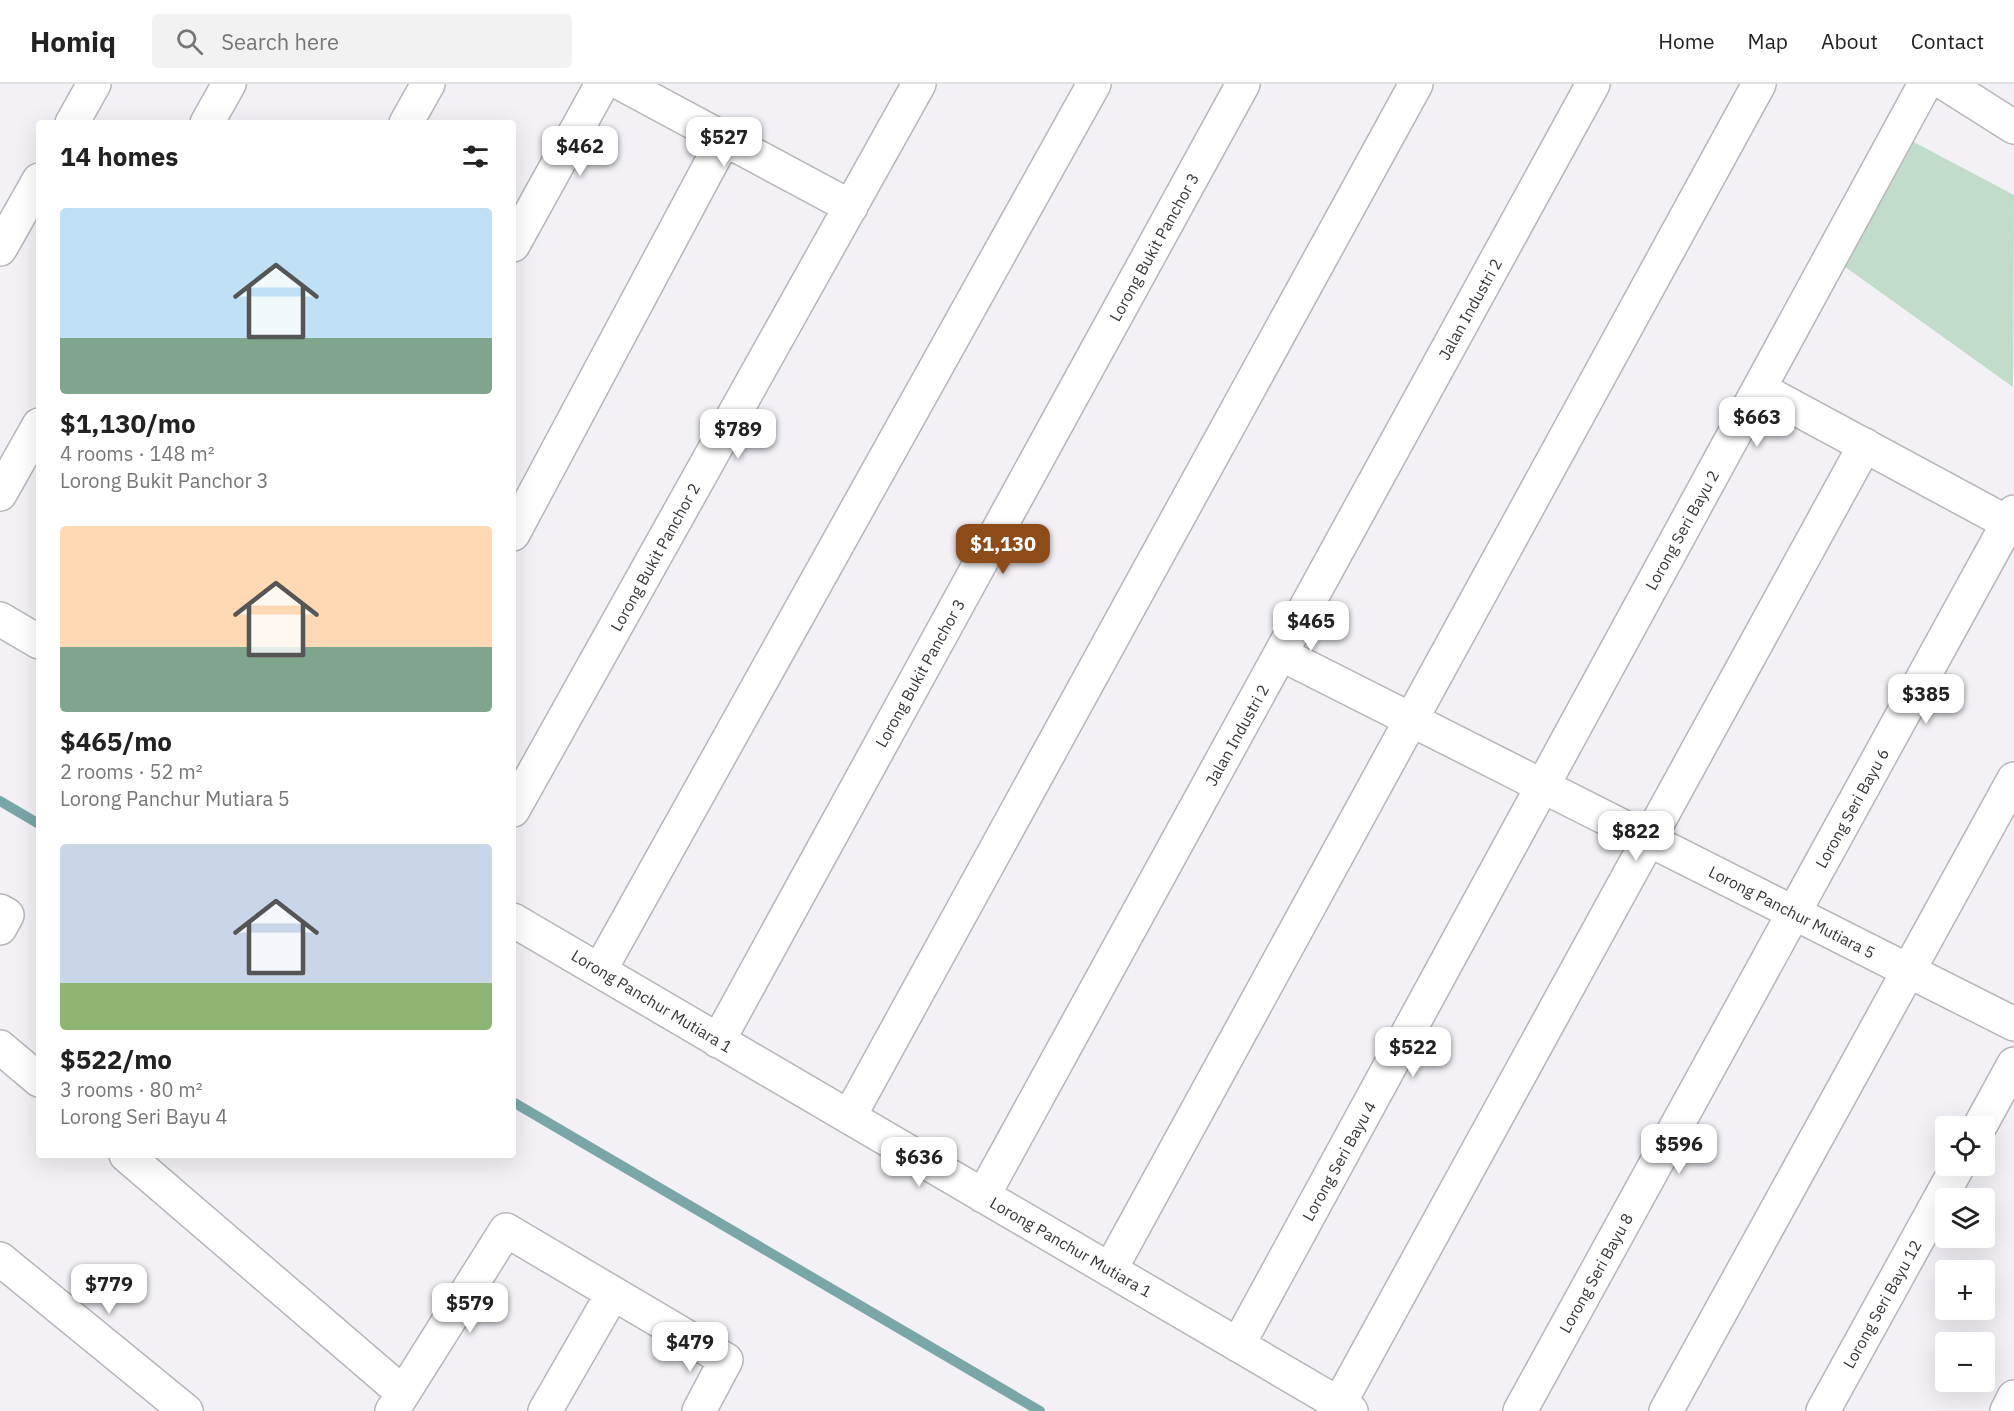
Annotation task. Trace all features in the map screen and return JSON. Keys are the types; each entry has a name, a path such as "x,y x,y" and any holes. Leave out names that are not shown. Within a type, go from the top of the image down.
{"street":[{"path":"80,120 94,84"},
{"path":"209,120 229,84"},
{"path":"408,120 428,84"},
{"path":"516,240 602,84"},
{"path":"622,84 851,207"},
{"name":"Lorong Bukit Panchor 2","path":"516,805 919,84"},
{"path":"600,970 1094,84"},
{"name":"Lorong Bukit Panchor 3","path":"718,1041 1243,84"},
{"path":"849,1117 1416,84"},
{"name":"Jalan Industri 2","path":"983,1196 1593,84"},
{"path":"1110,1270 1759,84"},
{"name":"Lorong Seri Bayu 2","path":"1543,787 1925,84"},
{"path":"1946,84 2014,127"},
{"path":"516,528 724,139"},
{"path":"0,249 36,185"},
{"path":"1760,389 1865,445 2011,518"},
{"path":"0,494 36,430"},
{"path":"1345,1408 1865,445"},
{"name":"Lorong Seri Bayu 6","path":"1793,914 2011,518"},
{"path":"0,619 36,640"},
{"name":"Lorong Panchur Mutiara 5","path":"1281,654 2014,1024"},
{"path":"1666,1411 2014,778"},
{"name":"Lorong Seri Bayu 4","path":"1238,1345 1543,787"},
{"path":"0,911 7,915 0,928"},
{"name":"Lorong Seri Bayu 8","path":"1520,1411 1793,914"},
{"name":"Lorong Panchur Mutiara 1","path":"516,922 1345,1408"},
{"path":"0,1047 36,1077"},
{"path":"1985,1116 2014,1064"},
{"path":"129,1158 398,1402 506,1230 726,1360 699,1411"},
{"name":"Lorong Seri Bayu 12","path":"1823,1411 1952,1176"},
{"path":"0,1259 186,1411"},
{"path":"545,1411 613,1293"},
{"path":"2007,1411 2014,1397"}],"green space":[{"path":"1910,140 2014,195 2013,387 1841,264"}],"waterway":[{"path":"0,801 36,822"},
{"path":"516,1104 1040,1411"}]}
